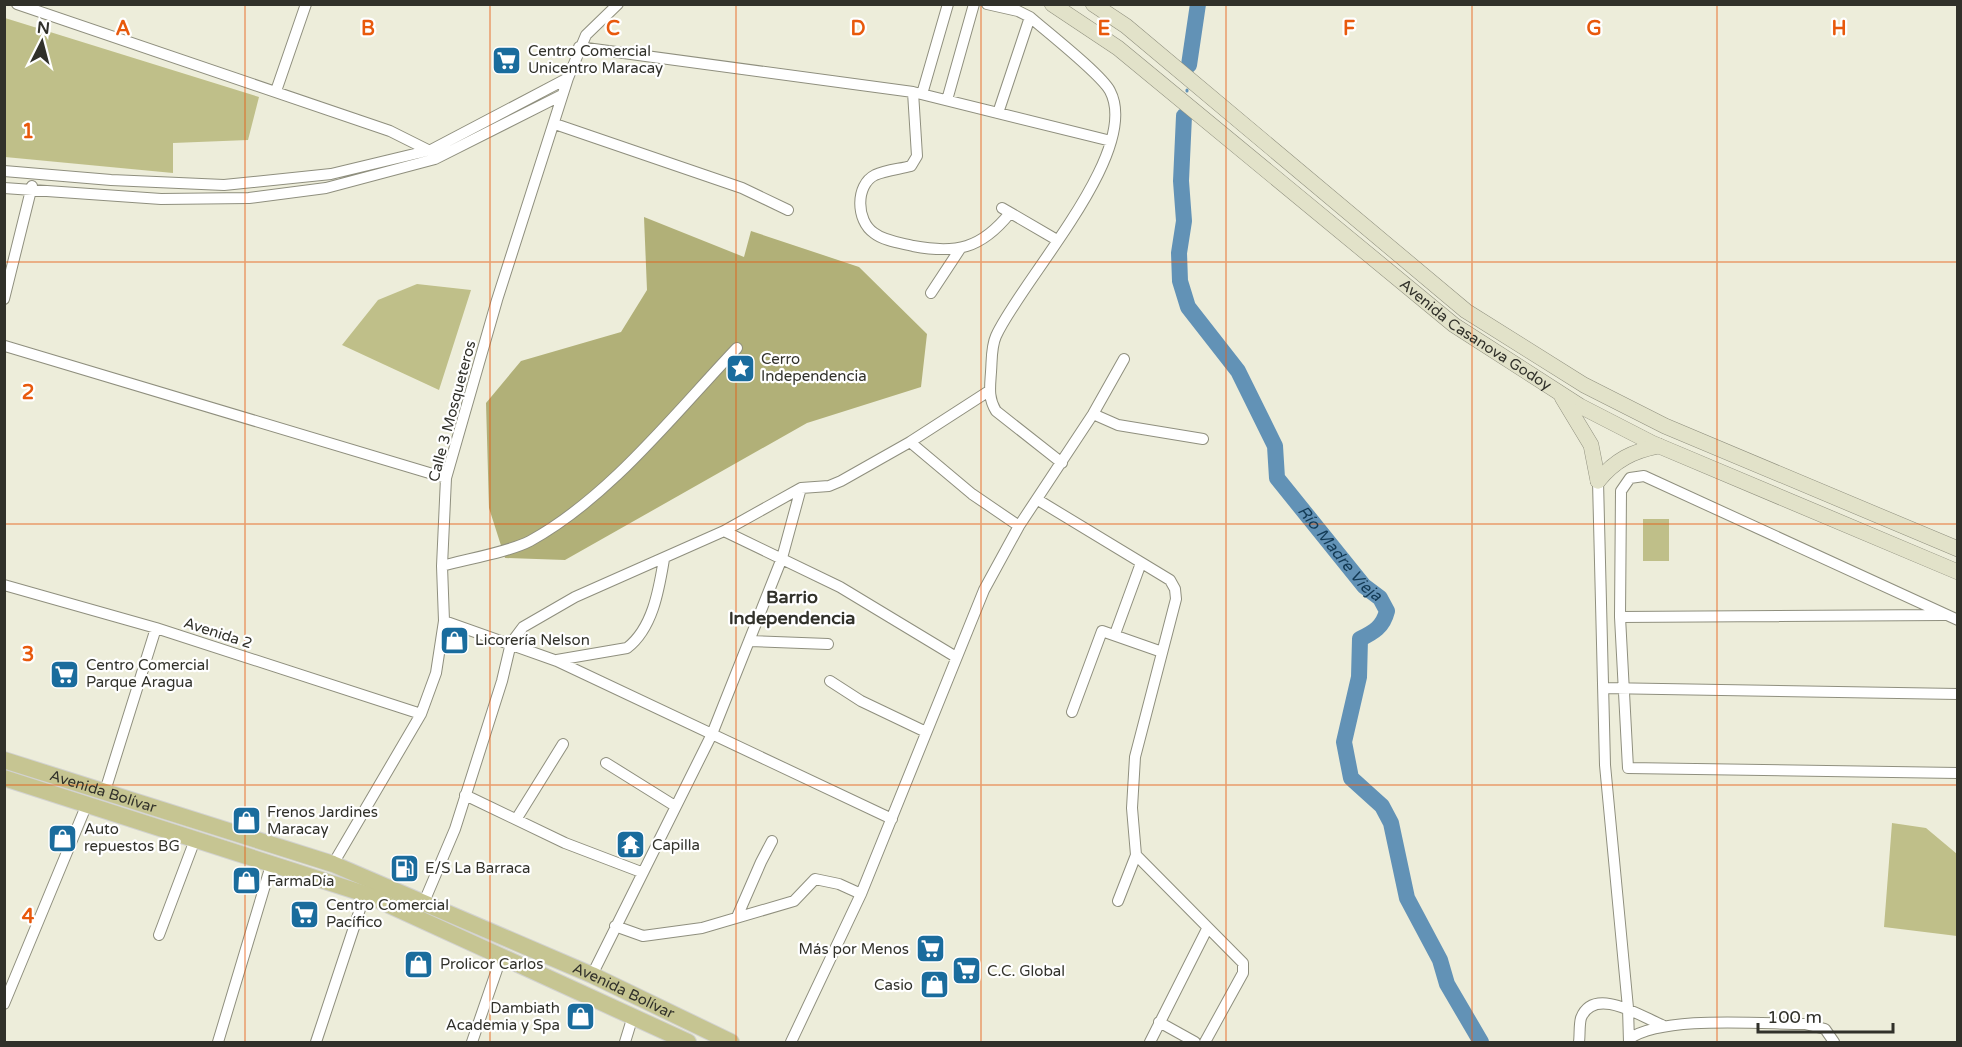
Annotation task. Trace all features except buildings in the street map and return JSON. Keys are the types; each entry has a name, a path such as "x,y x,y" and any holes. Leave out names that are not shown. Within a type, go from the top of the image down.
{"main road":[{"name":"Avenida Bolívar","path":"4,760 333,864 592,975 731,1042"},
{"name":"Avenida Bolívar","path":"4,778 196,837 364,894 502,955 688,1042"}],"street":[{"path":"17,4 390,131 433,154"},
{"path":"276,91 306,4"},
{"name":"Calle 3 Mosqueteros","path":"333,864 421,714 436,673 444,621 442,566 446,478 497,300 579,47 586,35 618,4"},
{"path":"948,4 917,93 915,164 877,174 868,179 860,196 860,210 865,223 874,233 891,240 935,250 960,249 998,228 1006,210 1057,240"},
{"path":"947,100 974,4"},
{"path":"987,4 1029,17 1109,88 1118,114 1111,141 1084,204 1036,268 996,336 989,392 990,402 996,411 1062,463"},
{"name":"Avenida Casanova Godoy","path":"1052,4 1118,48 1454,325 1559,392 1659,446 1958,572"},
{"name":"Avenida Casanova Godoy","path":"1093,4 1126,26 1466,311 1574,379 1665,426 1958,549"},
{"path":"998,113 1029,17"},
{"path":"579,47 917,93 1111,141"},
{"path":"4,171 33,175 224,185 331,174 433,154 568,78"},
{"path":"4,188 162,200 249,198 326,188 433,154 562,95"},
{"path":"555,123 742,188 788,210"},
{"path":"4,299 33,175"},
{"path":"931,293 960,249"},
{"path":"5,346 446,478"},
{"path":"442,566 528,542 565,519 609,481 737,348"},
{"path":"791,1042 861,894 984,590 1019,526 1093,414 1124,359"},
{"path":"424,902 455,829 500,691 511,643 523,627 575,597 724,531 801,488 829,486 841,481 910,442 989,392"},
{"path":"1559,392 1592,445 1598,481 1608,805 1628,1008 1629,1041"},
{"path":"1093,414 1118,425 1203,439"},
{"path":"910,442 972,494 1019,526"},
{"path":"1598,481 1621,458 1640,450 1659,446"},
{"path":"1952,617 1644,476 1630,478 1621,491 1620,617 1628,768 1958,774"},
{"path":"592,975 641,872 712,734 782,558 801,488"},
{"path":"1038,500 1170,580 1175,589 1176,598 1135,757 1132,808 1136,855 1118,900"},
{"path":"724,531 840,586 956,657"},
{"path":"557,661 627,648 636,641 643,632 658,592 664,558"},
{"path":"1115,634 1141,563"},
{"name":"Avenida 2","path":"4,585 156,628 421,714"},
{"path":"1620,617 1952,617"},
{"path":"444,621 557,661 892,819"},
{"path":"105,791 156,628"},
{"path":"1072,712 1100,632 1104,630 1162,652"},
{"path":"749,641 828,644"},
{"path":"830,681 861,702 926,732"},
{"path":"1603,688 1958,694"},
{"path":"517,818 562,744"},
{"path":"606,763 675,806"},
{"path":"465,795 565,843 641,872"},
{"path":"4,1004 87,804"},
{"path":"159,935 196,837"},
{"path":"737,917 760,862 772,842"},
{"path":"1136,855 1243,963 1244,968 1205,1042"},
{"path":"218,1042 272,862"},
{"path":"615,926 643,936 702,928 794,901 815,879 839,884 861,894"},
{"path":"316,1042 364,894"},
{"path":"1149,1042 1207,928"},
{"path":"472,1042 502,955"},
{"path":"1579,1042 1581,1019 1588,1008 1600,1003 1628,1008 1638,1015 1663,1025"},
{"path":"625,1042 633,1016"},
{"path":"1159,1022 1195,1042"},
{"path":"1629,1041 1639,1032 1663,1025 1816,1025 1825,1029 1834,1042"}],"green space":[{"path":"5,18 259,97 248,140 173,143 173,173 5,157"},
{"path":"417,284 471,290 439,390 342,345 378,300"},
{"path":"1643,519 1669,519 1669,561 1643,561"},
{"path":"1892,823 1926,828 1957,854 1957,936 1884,927"}],"shaded area":[{"path":"644,217 744,257 751,231 859,267 927,334 921,387 807,423 565,560 505,558 489,508 486,403 521,361 621,332 647,290"}],"waterway":[{"name":"Río Madre Vieja","path":"1189,65 1198,4"},
{"name":"Río Madre Vieja","path":"1184,116 1181,181 1184,221 1179,253 1180,281 1188,307 1238,371 1275,446 1277,478 1364,586 1380,598 1387,611 1377,628 1360,639 1359,677 1344,742 1351,778 1382,806 1391,823 1407,898 1440,960 1447,984 1481,1042"}],"place":[{"name":"Centro Comercial Unicentro Maracay","path":"507,60"},
{"name":"Cerro Independencia","path":"740,368"},
{"name":"Licorería Nelson","path":"454,640"},
{"name":"Centro Comercial Parque Aragua","path":"65,674"},
{"name":"Frenos Jardines Maracay","path":"246,821"},
{"name":"Auto repuestos BG","path":"63,838"},
{"name":"Capilla","path":"631,845"},
{"name":"E/S La Barraca","path":"404,868"},
{"name":"FarmaDía","path":"246,881"},
{"name":"Centro Comercial Pacífico","path":"305,914"},
{"name":"Más por Menos","path":"930,949"},
{"name":"Prolicor Carlos","path":"419,964"},
{"name":"C.C. Global","path":"966,971"},
{"name":"Casio","path":"934,985"},
{"name":"Dambiath Academia y Spa","path":"581,1017"}],"district":[{"name":"Barrio Independencia","path":"792,607"}]}
